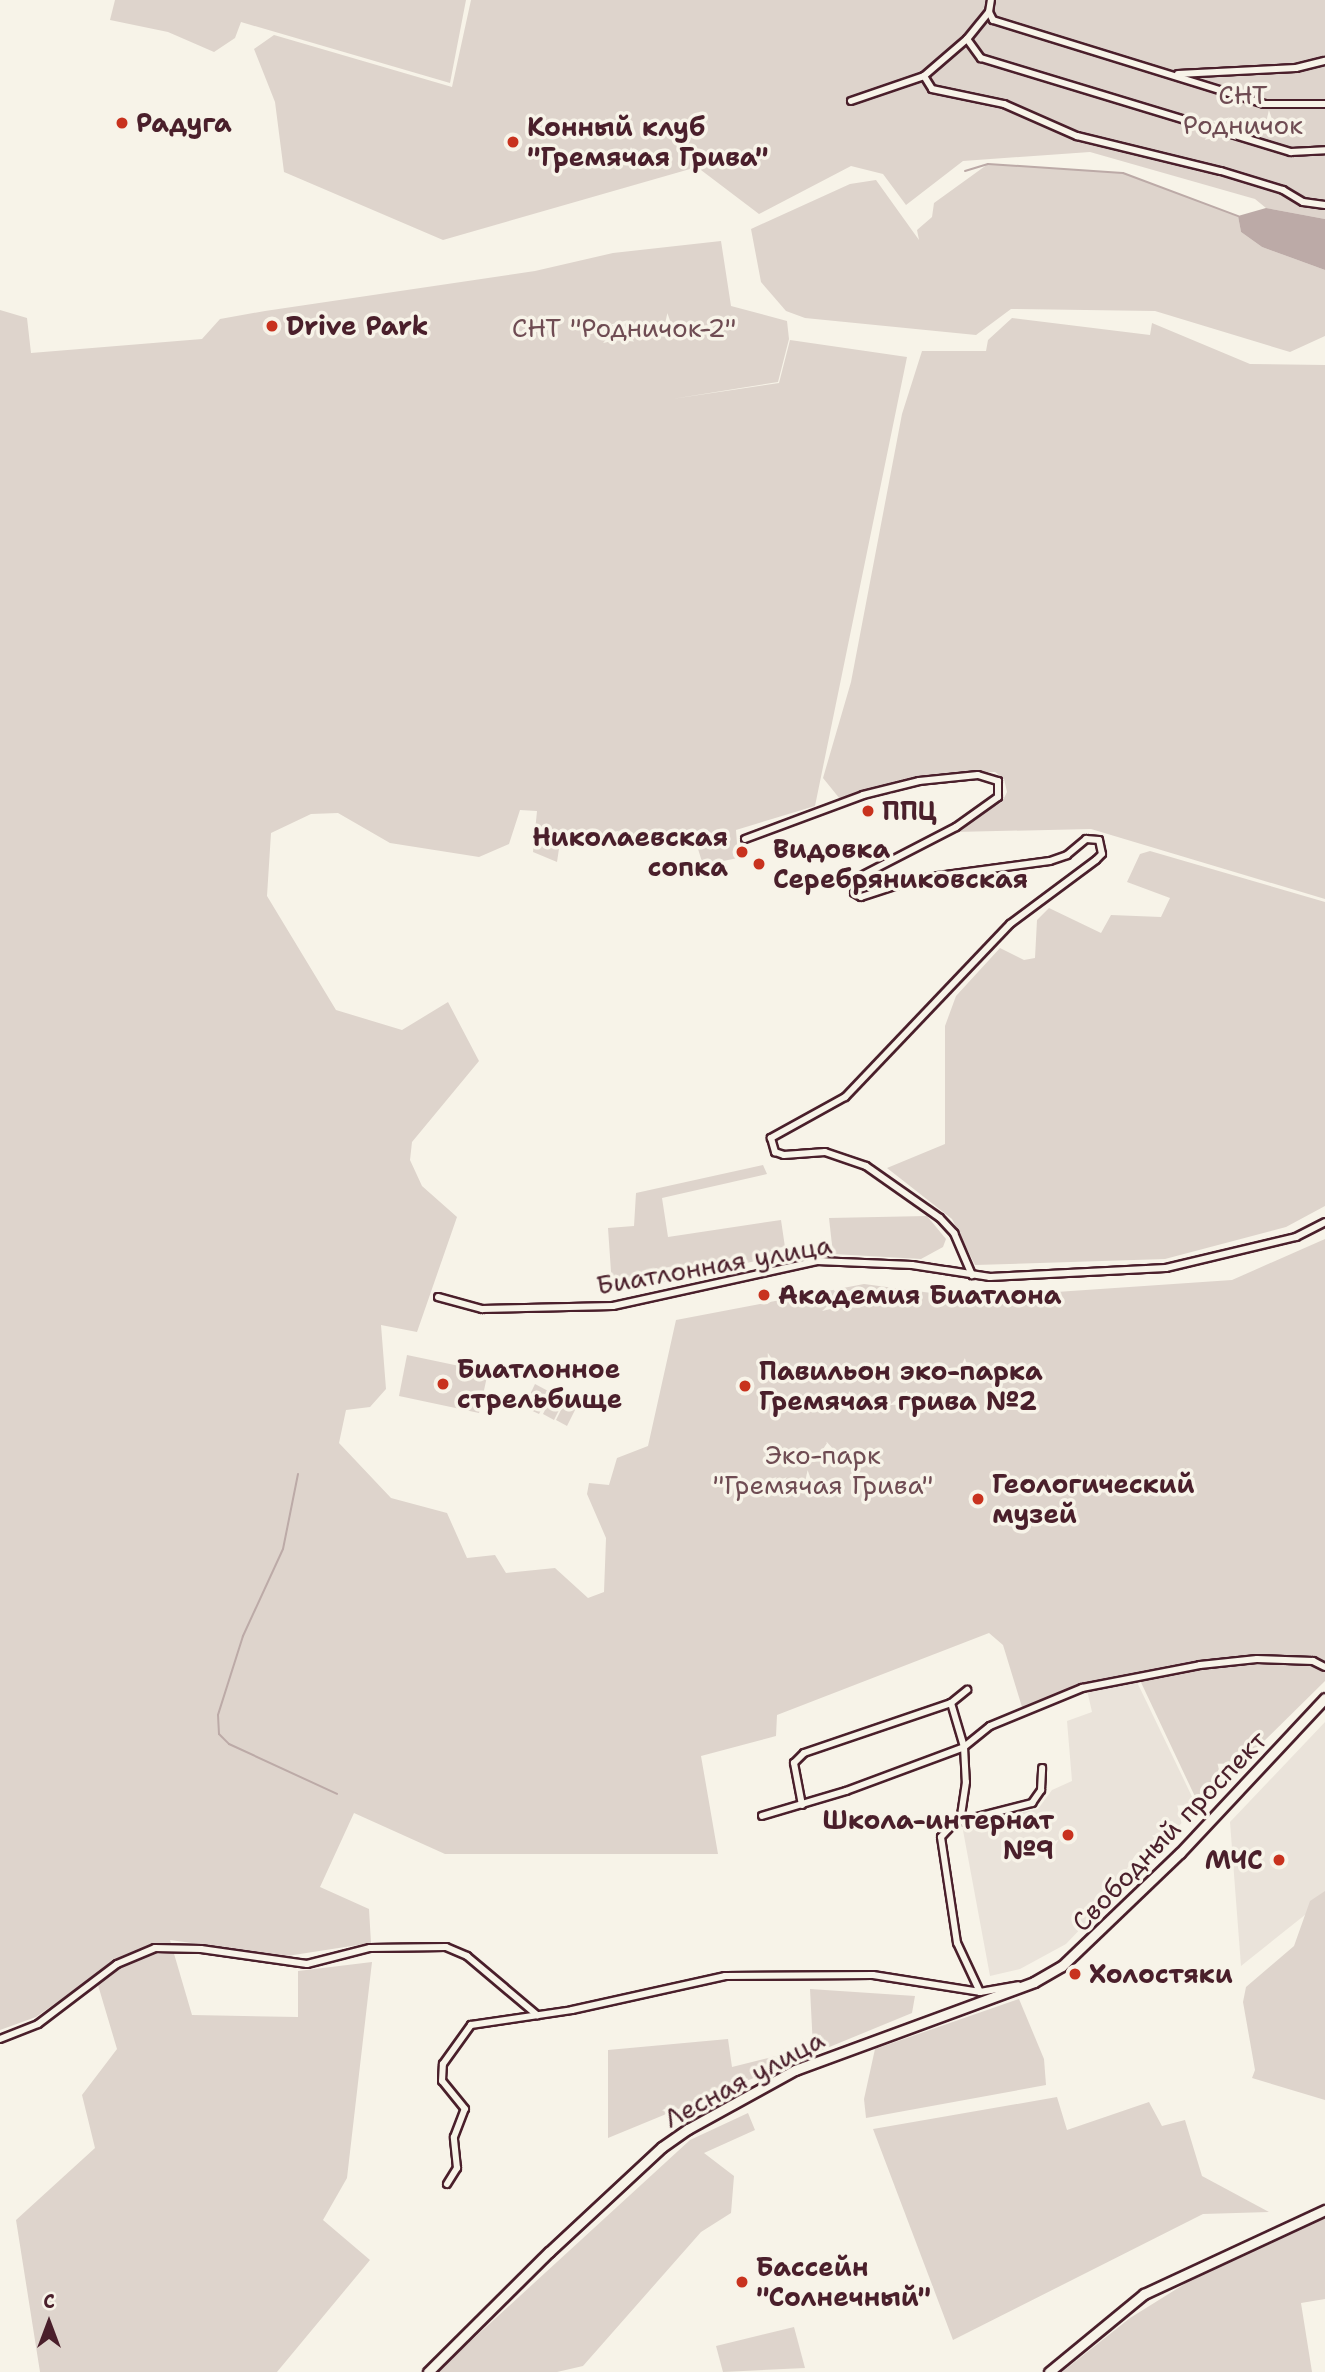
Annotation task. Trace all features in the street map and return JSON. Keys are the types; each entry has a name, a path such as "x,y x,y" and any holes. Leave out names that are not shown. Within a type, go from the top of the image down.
{"main road":[{"name":"Свободный проспект","path":"1034,1982 1083,1951 1325,1698"},
{"name":"Лесная улица","path":"428,2372 549,2252 662,2147 688,2129 833,2054 1034,1982"},
{"path":"1049,2372 1144,2294 1325,2210"}],"street":[{"path":"851,100 924,76 967,39 989,12 991,0"},
{"path":"989,12 993,20 1264,104 1325,104"},
{"path":"967,39 981,58 1291,152 1325,150"},
{"path":"1172,75 1296,68 1325,61"},
{"path":"924,76 932,89 1004,104 1077,136 1221,171 1283,190 1303,202 1325,205"},
{"path":"745,839 863,795 919,781 978,775 998,780 998,797 956,827 861,876 854,893 861,897 916,879 1050,860 1067,855 1086,839 1099,840 1102,854 1010,924 845,1097 771,1138 775,1152 784,1155 825,1152 866,1166 940,1218 954,1233 972,1275"},
{"name":"Биатлонная улица","path":"438,1297 482,1309 613,1306 817,1261 912,1265 972,1275 1166,1269 1296,1237 1325,1222"},
{"path":"762,1816 802,1805 964,1747 990,1726 1082,1688 1200,1665 1257,1659 1313,1661 1325,1667"},
{"path":"802,1805 794,1763 804,1754 951,1703 967,1690"},
{"path":"951,1703 964,1747 966,1782 960,1822"},
{"path":"980,1992 957,1943 941,1837 946,1828 960,1822 1032,1803 1041,1790 1042,1768"},
{"path":"0,2039 38,2024 117,1964 155,1948 201,1949 307,1964 370,1948 446,1947 467,1956 537,2015"},
{"path":"447,2184 457,2168 454,2137 465,2109 442,2081 443,2064 471,2025 537,2015 733,1976 873,1975 980,1992 1034,1982"}],"shaded area":[{"path":"1266,208 1325,219 1325,270 1262,247 1241,232 1238,216"},
{"name":"Школа-интернат №9","path":"1136,1680 1197,1807 1066,1944 1020,1969 990,1976 962,1825 1038,1809 1052,1790 1072,1781 1067,1721 1092,1712 1087,1690"},
{"name":"МЧС","path":"1325,1722 1325,1899 1241,1966 1230,1822"}],"green space":[{"path":"115,0 466,0 450,83 241,22 235,38 214,52 168,32 110,20"},
{"name":"СНТ Родничок","path":"471,0 1325,0 1325,219 1266,208 1255,199 1090,152 963,161 906,205 883,174 851,166 759,214 697,167 443,240 284,172 275,102 254,49 274,35 452,87"},
{"path":"988,164 1123,173 1238,216 1241,232 1262,247 1325,270 1325,336 1290,352 1155,311 1011,309 976,335 805,318 786,311 761,282 751,229 850,184 876,180 919,240 917,230 932,217 934,203"},
{"path":"721,241 731,306 787,321 789,339 778,382 672,399 779,383 790,340 907,357 815,806 736,830 738,858 703,865 694,836 635,843 560,842 557,862 533,852 537,811 520,810 509,844 479,857 390,843 338,813 311,814 271,833 267,896 336,1010 402,1030 448,1002 479,1061 412,1142 410,1160 422,1186 457,1217 417,1332 381,1325 386,1389 370,1407 346,1410 339,1443 391,1498 447,1513 467,1558 495,1555 506,1573 555,1568 588,1598 604,1592 606,1538 587,1494 589,1483 609,1485 617,1458 648,1446 676,1320 864,1284 969,1298 1232,1280 1325,1239 1325,1681 1199,1805 1137,1674 1075,1686 1022,1707 1003,1645 989,1633 777,1715 776,1736 701,1756 718,1854 445,1854 354,1813 320,1887 369,1909 371,1943 287,1956 170,1940 192,2015 298,2017 298,1971 372,1962 347,2178 323,2220 370,2260 277,2372 40,2372 16,2220 95,2148 82,2095 117,2049 95,1975 36,2017 0,2030 0,310 27,318 31,353 202,339 220,319 535,271 613,253"},
{"path":"1012,318 1150,335 1152,323 1250,364 1325,365 1325,899 1091,829 954,832 1002,802 1007,792 1004,779 995,772 952,773 840,799 823,778 851,682 902,414 922,351 986,351 988,340"},
{"path":"1150,851 1325,902 1325,1206 1286,1227 1165,1259 975,1265 952,1219 887,1168 945,1144 945,1026 956,996 1000,948 1024,960 1035,958 1037,920 1049,908 1101,933 1111,915 1161,917 1170,898 1127,882 1140,854"},
{"path":"763,1165 767,1174 662,1198 668,1237 781,1220 786,1254 634,1289 612,1286 608,1228 634,1226 636,1193"},
{"path":"927,1216 946,1239 943,1247 921,1259 833,1254 829,1218"},
{"name":"Биатлонное стрельбище","path":"407,1355 488,1372 479,1413 399,1396"},
{"path":"535,1384 550,1392 539,1414 524,1407"},
{"path":"556,1388 567,1394 554,1420 543,1414"},
{"path":"569,1394 580,1400 567,1426 556,1420"},
{"path":"1325,1891 1325,2100 1252,2078 1255,2070 1243,2002 1246,1987 1294,1946 1310,1901"},
{"path":"810,1989 915,1996 912,2013 608,2138 608,2050 728,2039 732,2067 813,2047"},
{"path":"1019,1999 1044,2059 1046,2085 866,2118 864,2099 875,2049"},
{"path":"1057,2097 1067,2130 1149,2102 1162,2126 1185,2120 1202,2176 1269,2212 1203,2214 953,2340 873,2129"},
{"path":"748,2113 755,2130 704,2153 734,2176 731,2213 701,2232 583,2366 557,2372 437,2372 690,2140"},
{"path":"1325,2213 1325,2299 1301,2303 1312,2372 1062,2372 1130,2318 1207,2270"},
{"path":"794,2327 805,2368 723,2372 716,2346"}],"waterway":[{"path":"965,171 988,164 1123,173 1238,216"},
{"path":"298,1474 283,1549 243,1636 218,1715 219,1734 229,1744 337,1794"}],"place":[{"name":"Радуга","path":"122,123"},
{"name":"Конный клуб \"Гремячая Грива\"","path":"513,142"},
{"name":"Drive Park","path":"272,326"},
{"name":"ППЦ","path":"868,811"},
{"name":"Николаевская сопка","path":"742,852"},
{"name":"Видовка Серебряниковская","path":"759,864"},
{"name":"Академия Биатлона","path":"764,1295"},
{"name":"Биатлонное стрельбище","path":"443,1384"},
{"name":"Павильон эко-парка Гремячая грива №2","path":"745,1386"},
{"name":"Геологический музей","path":"978,1499"},
{"name":"Школа-интернат №9","path":"1068,1835"},
{"name":"МЧС","path":"1279,1860"},
{"name":"Холостяки","path":"1075,1974"},
{"name":"Бассейн \"Солнечный\"","path":"742,2282"}],"park label":[{"name":"СНТ \"Родничок-2\"","path":"624,328"},
{"name":"Эко-парк \"Гремячая Грива\"","path":"823,1470"}]}
